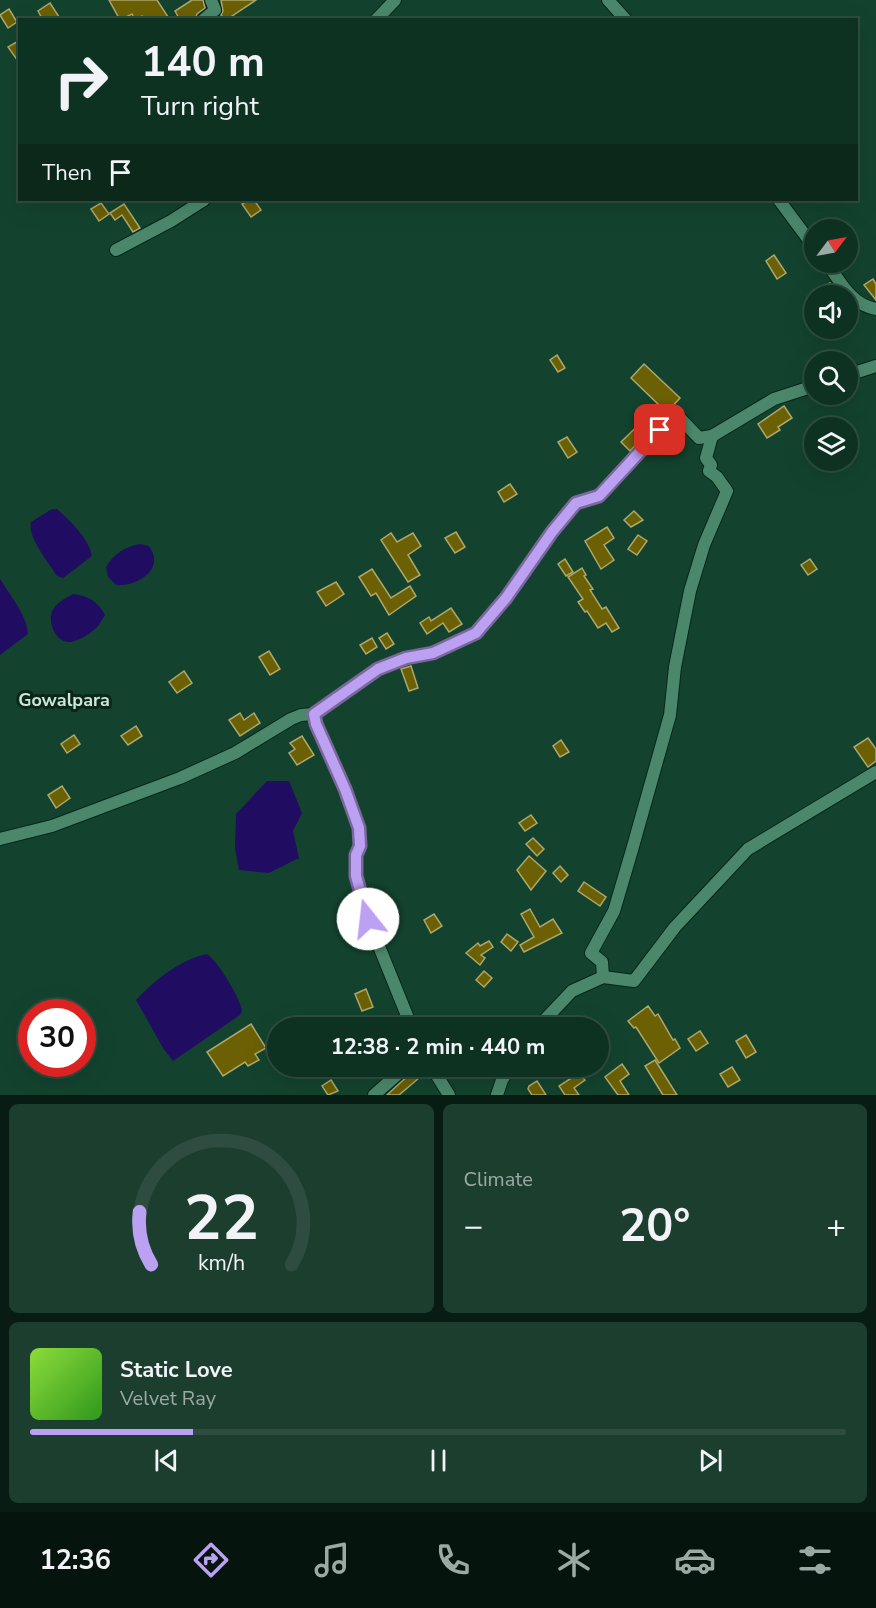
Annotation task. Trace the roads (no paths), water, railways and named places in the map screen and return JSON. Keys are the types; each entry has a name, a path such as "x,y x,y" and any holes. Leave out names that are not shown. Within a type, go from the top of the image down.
{"street":[{"path":"205,18 215,10 211,0"},
{"path":"378,18 395,0"},
{"path":"608,0 624,18"},
{"path":"116,250 171,221 202,201"},
{"path":"780,201 804,234"},
{"path":"834,273 854,300 864,307 876,309"},
{"path":"858,372 876,366"},
{"path":"0,839 52,826 180,778 235,753 291,719 314,714 378,669 406,658 433,653 476,633 506,598 552,532 576,503 599,496 676,414 699,438 712,436 774,399 804,389"},
{"path":"603,977 602,962 591,953 614,911 632,850 670,715 675,667 690,591 704,545 727,491 717,477 709,471 711,465 706,458 712,436"},
{"path":"314,714 316,724 345,789 359,828 360,846 356,855 356,876 368,919 408,1017"},
{"path":"547,1017 572,991 603,977 634,981 675,927 748,849 876,772"},
{"path":"374,1095 394,1077"},
{"path":"437,1077 449,1095"},
{"path":"497,1095 504,1077"}],"district":[{"name":"Gowalpara","path":"64,700"}]}
